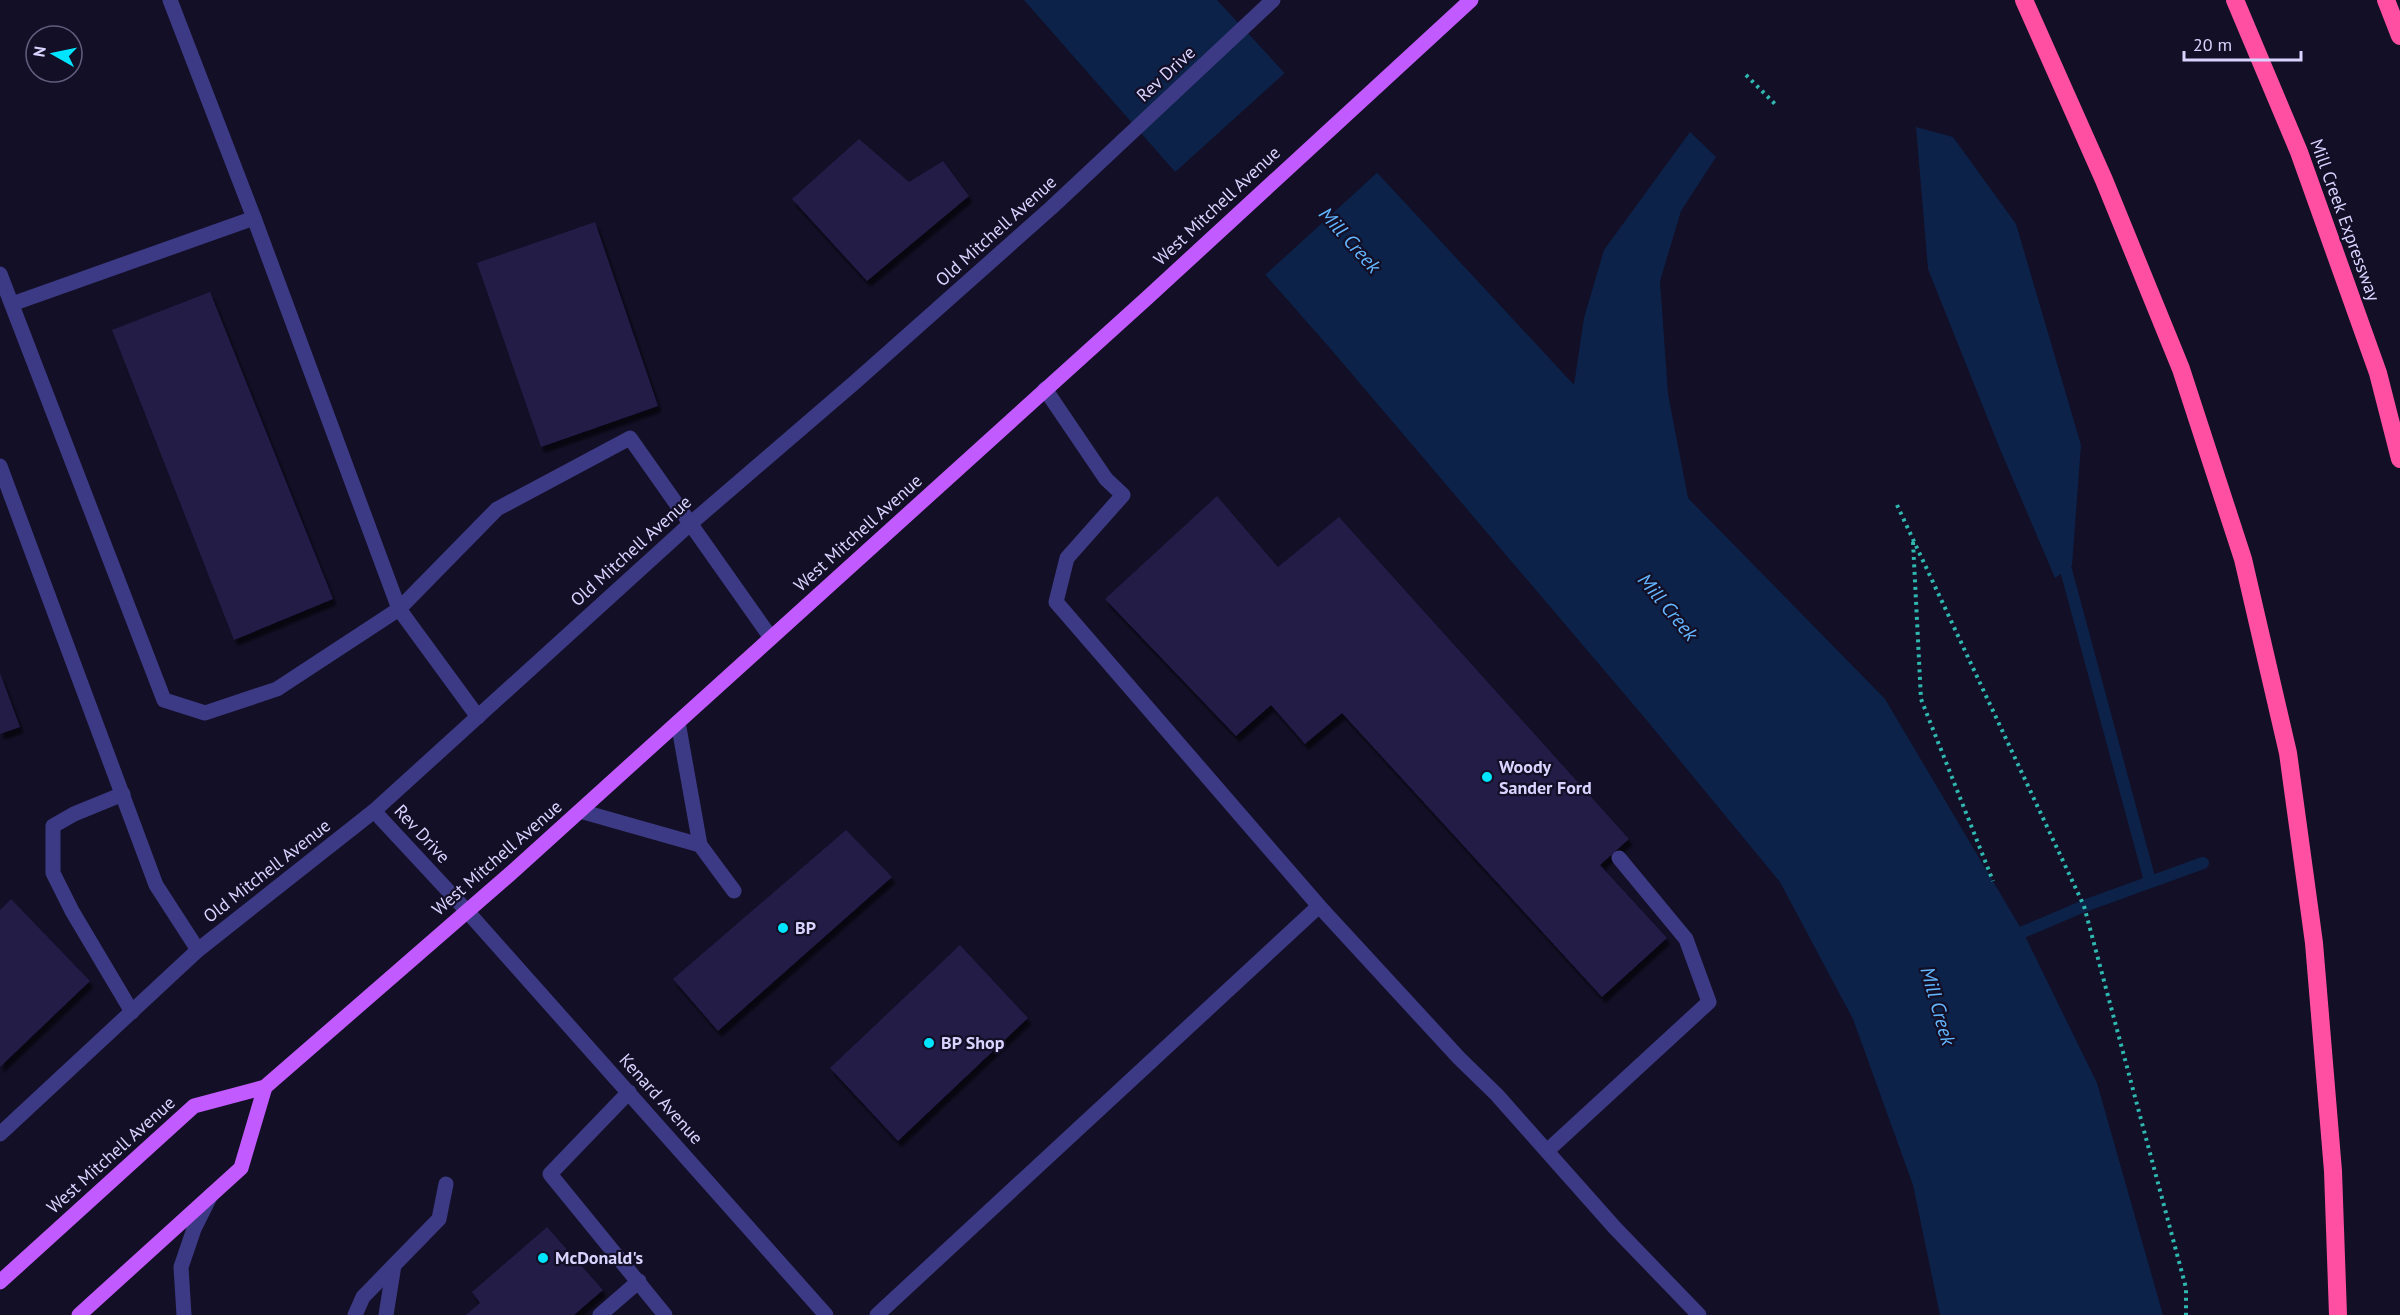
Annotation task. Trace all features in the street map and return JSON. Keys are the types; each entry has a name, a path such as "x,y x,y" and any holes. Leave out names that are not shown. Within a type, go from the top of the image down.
{"highway":[{"path":"2024,0 2104,180 2181,369 2243,559 2288,753 2314,944 2333,1171 2338,1315"},
{"name":"Mill Creek Expressway","path":"2235,0 2299,152 2378,373 2400,459"},
{"path":"2386,0 2400,36"}],"main road":[{"name":"West Mitchell Avenue","path":"0,1282 194,1106 265,1087 580,811 1471,0"},
{"path":"79,1315 241,1168 265,1087"}],"street":[{"path":"170,0 254,218 399,609 478,717"},
{"name":"Rev Drive","path":"1086,177 1273,0"},
{"name":"Old Mitchell Avenue","path":"0,1134 198,950 374,811 690,524 854,383 1086,177"},
{"path":"12,304 254,218"},
{"path":"0,274 164,700 205,713 277,689 399,609 497,510 630,438 771,638"},
{"path":"1045,389 1106,479 1123,495 1067,558 1056,602 1319,906 1459,1058 1497,1095 1615,1228 1699,1315"},
{"path":"0,466 156,885 198,950"},
{"path":"678,722 700,845 734,891"},
{"path":"123,795 74,814 53,826 53,873 72,911 132,1012"},
{"name":"Rev Drive","path":"374,811 466,910"},
{"path":"580,811 700,845"},
{"path":"1547,1151 1709,1002 1686,939 1619,858"},
{"path":"877,1315 1319,906"},
{"name":"Kenard Avenue","path":"466,910 826,1315"},
{"path":"629,1092 550,1174 665,1315"},
{"path":"356,1315 363,1297 430,1231 439,1219 446,1184"},
{"path":"184,1315 181,1267 194,1229 212,1194"},
{"path":"386,1315 394,1265"},
{"path":"600,1315 639,1281"}],"path":[{"path":"1746,75 1775,104"},
{"path":"1897,505 2084,906 2186,1288 2186,1315"},
{"path":"1912,539 1921,699 1993,881"}],"water":[{"name":"Mill Creek","path":"1024,0 1217,0 1574,385 1584,318 1604,250 1690,132 1716,157 1681,211 1660,281 1668,394 1688,498 1885,699 2023,932 2097,1083 2163,1315 1940,1315 1913,1185 1853,1019 1780,882 1644,717 1329,347"},
{"path":"1916,127 1953,137 2016,224 2081,445 2072,566 2055,578 2000,449 1928,269"}],"pier":[{"path":"1287,71 1380,170 1263,277 1173,174"}],"building":[{"path":"859,139 909,182 943,161 969,196 867,281 792,199"},
{"path":"595,222 658,406 541,447 477,263"},
{"path":"210,292 333,599 234,640 112,330"},
{"name":"Woody Sander Ford","path":"1217,496 1278,567 1339,517 1629,839 1600,865 1667,938 1602,997 1342,713 1305,744 1271,705 1236,736 1105,599"},
{"path":"0,673 20,727 0,734"},
{"name":"BP","path":"846,830 892,877 718,1031 673,979"},
{"path":"11,899 90,981 0,1067 0,910"},
{"name":"BP Shop","path":"960,945 1028,1018 898,1141 830,1068"},
{"name":"McDonald's","path":"547,1227 603,1290 574,1315 466,1315 480,1303 472,1292"}],"waterway":[{"path":"2066,570 2150,881"},
{"path":"2023,932 2084,906 2203,863"}],"place":[{"name":"Woody Sander Ford","path":"1487,777"},
{"name":"BP","path":"783,928"},
{"name":"BP Shop","path":"929,1043"},
{"name":"McDonald's","path":"543,1258"}]}
